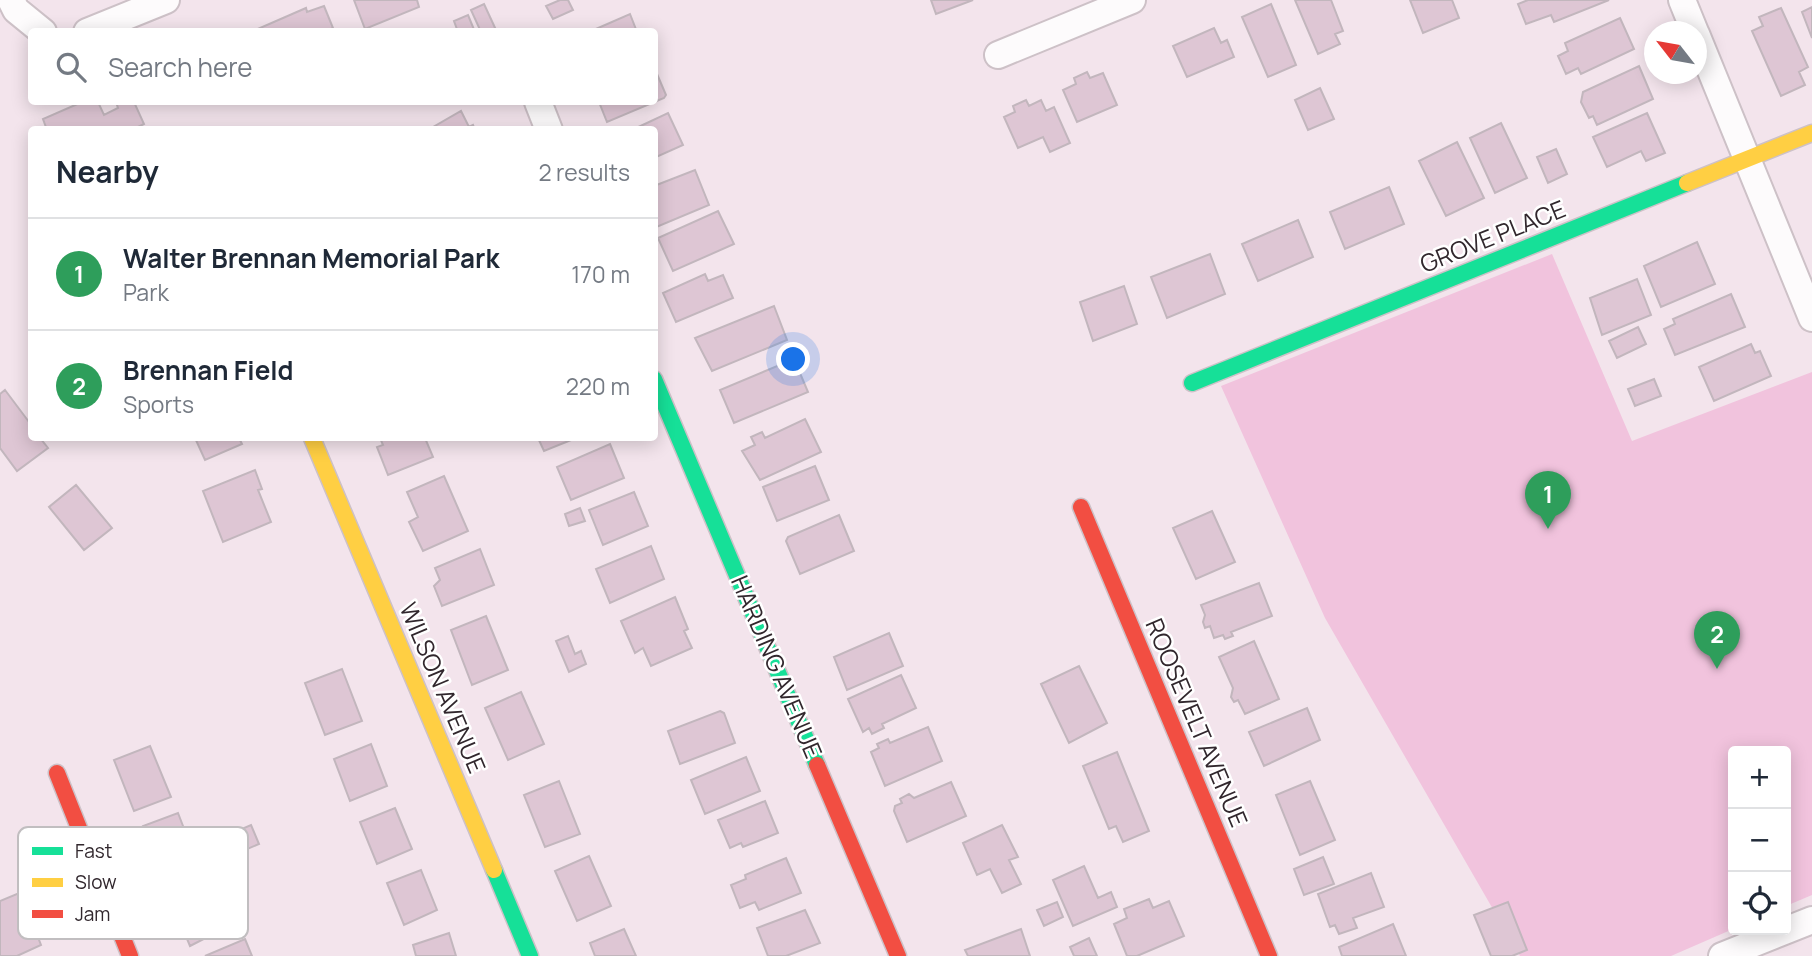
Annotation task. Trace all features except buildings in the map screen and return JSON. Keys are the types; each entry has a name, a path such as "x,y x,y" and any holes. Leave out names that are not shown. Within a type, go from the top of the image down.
{"street":[{"path":"11,0 16,10 38,28"},
{"path":"98,28 166,0"},
{"path":"998,55 1132,0"},
{"path":"1682,0 1691,21"},
{"path":"1707,60 1812,318"},
{"path":"539,105 547,126"},
{"name":"GROVE PLACE","path":"1192,383 1812,133"},
{"name":"HARDING AVENUE","path":"658,388 898,956"},
{"name":"WILSON AVENUE","path":"313,441 530,956"},
{"name":"ROOSEVELT AVENUE","path":"1081,507 1269,956"},
{"path":"57,773 79,827"},
{"path":"1722,956 1812,920"},
{"path":"123,939 130,956"}],"shaded area":[{"path":"1552,254 1632,441 1812,372 1812,895 1791,904 1791,746 1728,746 1728,931 1671,956 1520,956 1325,618 1221,386"}],"traffic: fast":[{"path":"1192,383 1687,183"},
{"path":"658,388 817,765"},
{"path":"494,870 530,956"}],"traffic: slow":[{"path":"1687,183 1812,133"},
{"path":"313,441 494,870"}],"traffic: jam":[{"path":"1081,507 1269,956"},
{"path":"817,765 898,956"},
{"path":"57,773 79,827"},
{"path":"123,939 130,956"}],"place":[{"name":"Walter Brennan Memorial Park","path":"1548,529"},
{"name":"Brennan Field","path":"1717,669"}]}
